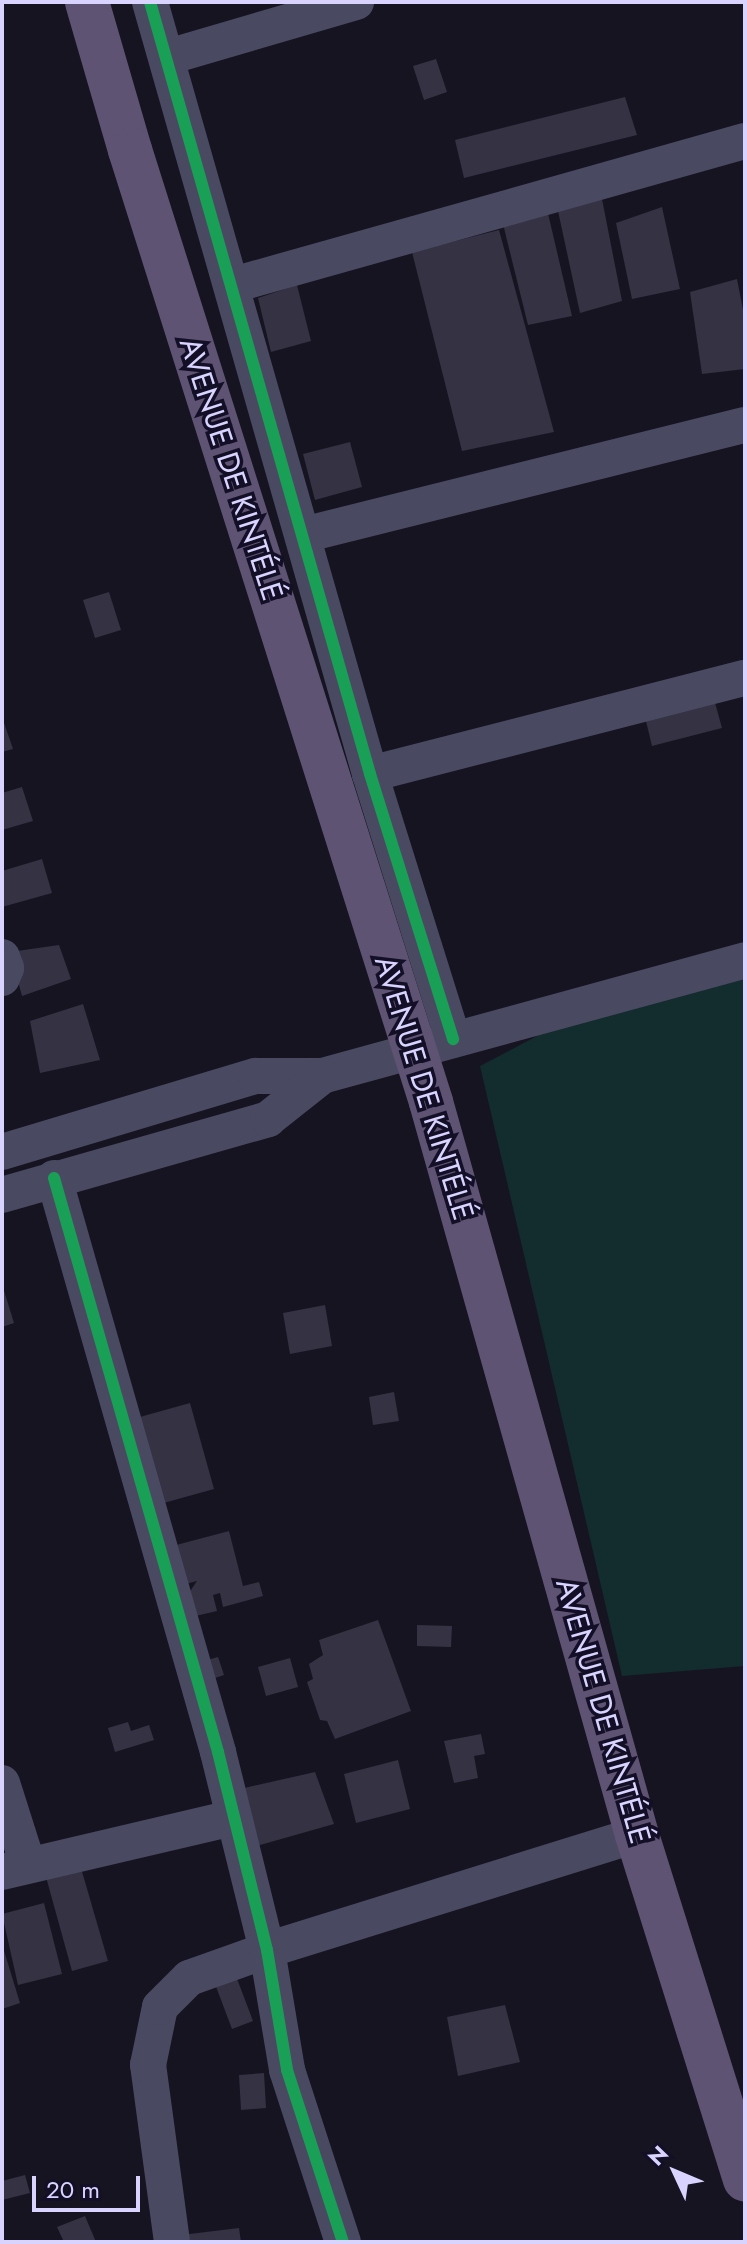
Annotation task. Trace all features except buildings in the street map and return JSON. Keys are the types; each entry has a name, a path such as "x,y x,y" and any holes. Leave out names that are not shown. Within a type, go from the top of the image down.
{"main road":[{"name":"AVENUE DE KINTÉLÉ","path":"87,2 135,165 434,1045 637,1835 745,2179"}],"street":[{"path":"150,2 370,774 434,1045"},
{"path":"168,57 356,2"},
{"path":"233,285 745,141"},
{"path":"303,535 745,425"},
{"path":"370,774 745,678"},
{"path":"2,957 6,968 2,978"},
{"path":"2,1152 256,1076 322,1076 745,960"},
{"path":"2,1195 268,1119 322,1076"},
{"path":"54,1178 218,1752 267,1950 287,2070 343,2242"},
{"path":"2,1783 15,1869 233,1818"},
{"path":"172,2242 148,2065 160,2007 189,1978 267,1950 637,1835"}],"green space":[{"path":"745,979 745,1666 622,1676 480,1066 554,1027"}],"cycle path":[{"path":"150,2 370,774 453,1039"},
{"path":"54,1178 218,1752 267,1950 287,2070 343,2242"}]}
